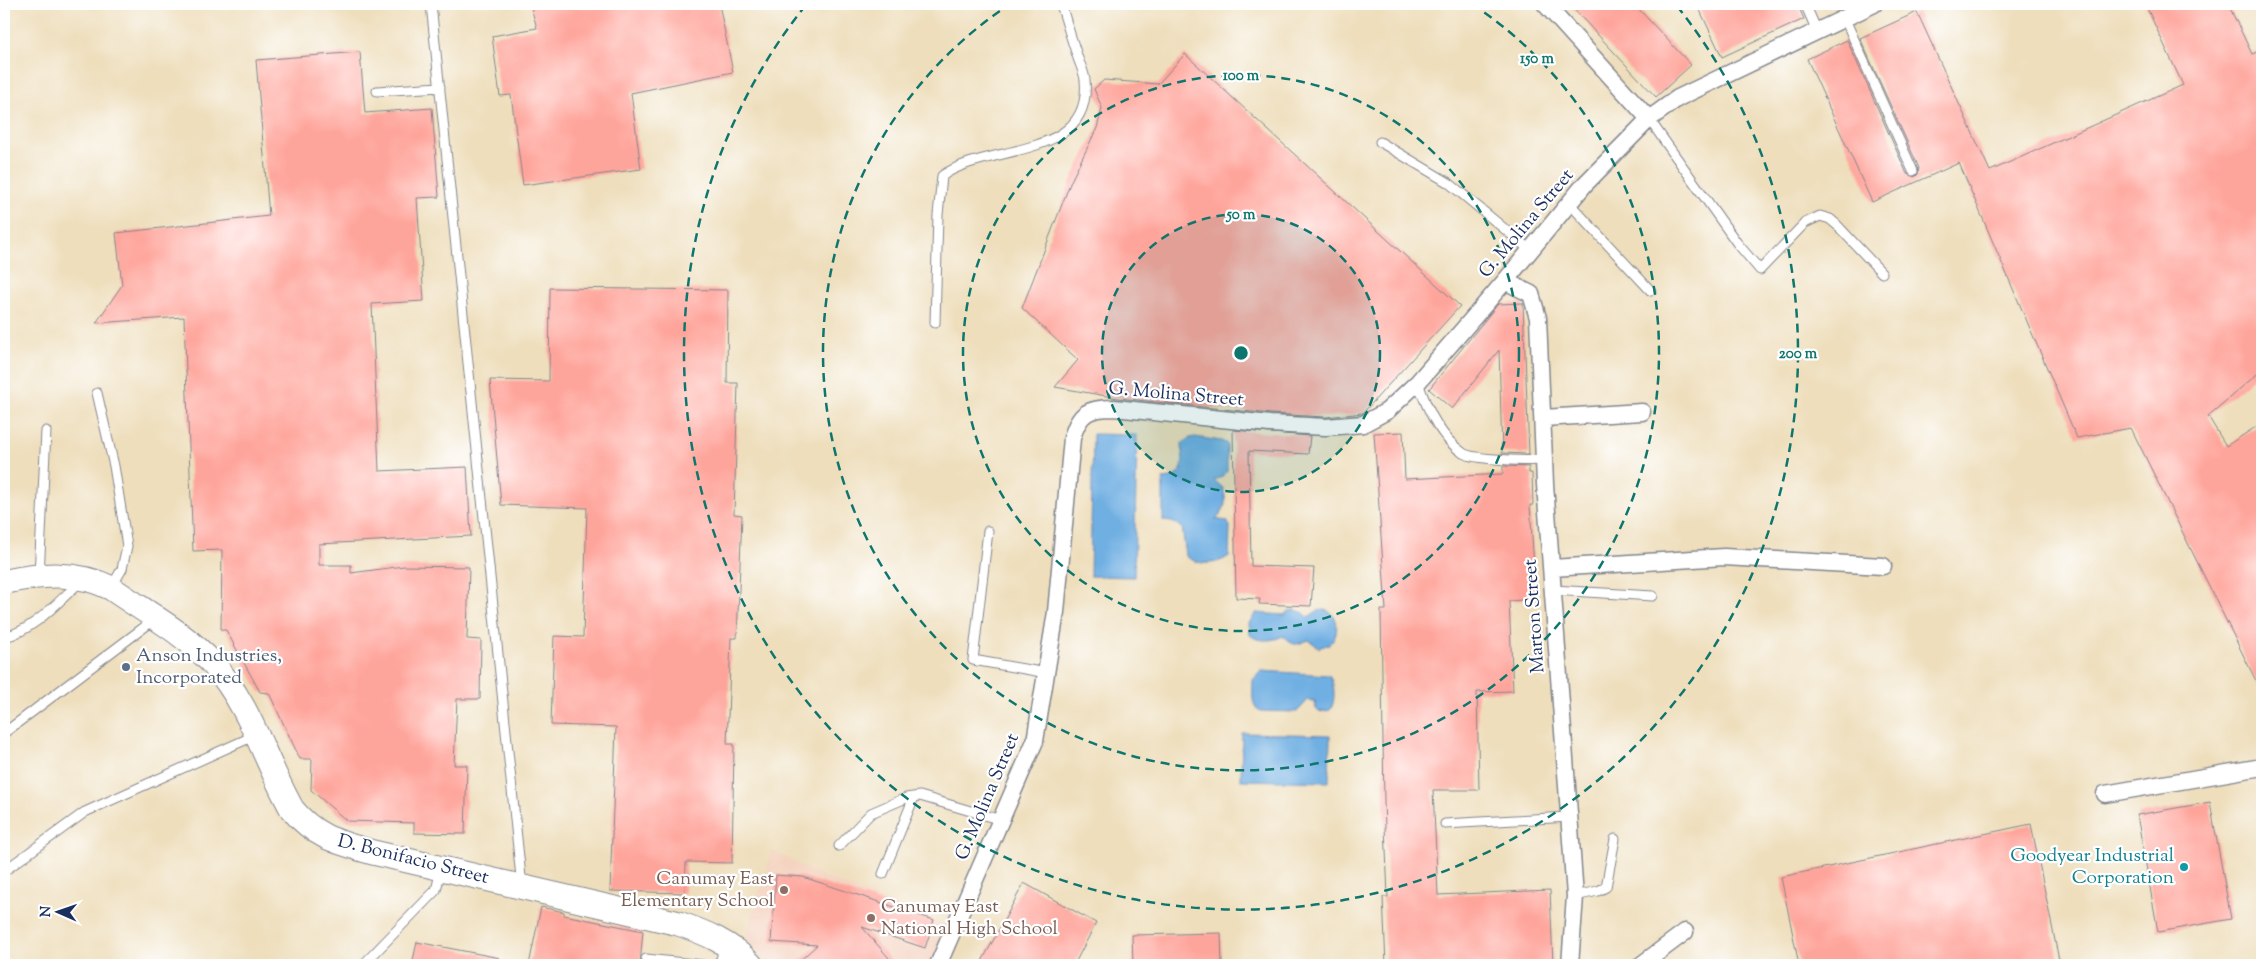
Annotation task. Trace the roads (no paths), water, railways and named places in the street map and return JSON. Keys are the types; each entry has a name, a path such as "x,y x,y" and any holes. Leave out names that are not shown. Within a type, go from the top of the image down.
{"main road":[{"name":"D. Bonifacio Street","path":"4,582 39,576 84,577 111,588 194,647 212,663 238,700 292,809 313,830 343,844 677,923 704,932 724,943 751,965"}],"street":[{"path":"1545,4 1649,119"},
{"name":"G. Molina Street","path":"938,965 1035,741 1047,673 1058,638 1072,438 1076,424 1085,413 1100,408 1114,408 1270,424 1326,427 1363,424 1387,411 1418,382 1505,282 1585,184 1649,119 1678,98 1874,4"},
{"name":"Marton Street","path":"1505,282 1531,294 1538,318 1544,460 1574,896 1570,965"},
{"path":"1542,418 1642,412"},
{"path":"1552,568 1724,557 1883,566"},
{"path":"2105,794 2262,767"},
{"path":"1641,965 1685,932"}],"lane":[{"path":"431,4 522,887"},
{"path":"935,323 938,207 942,176 954,167 1049,141 1065,132 1080,115 1085,98 1085,78 1060,4"},
{"path":"1805,4 1817,31"},
{"path":"1844,17 1913,171"},
{"path":"377,91 440,86"},
{"path":"1649,119 1737,243 1760,270 1805,223 1820,216 1830,219 1837,225 1882,273"},
{"path":"1380,142 1449,183 1508,234 1530,250"},
{"path":"1569,203 1651,291"},
{"path":"1418,382 1423,399 1441,430 1464,454 1521,462 1544,460"},
{"path":"98,393 114,466 127,546 122,569 111,588"},
{"path":"39,576 46,431"},
{"path":"988,531 973,660 1047,673"},
{"path":"4,637 12,635 32,623 84,577"},
{"path":"1554,590 1653,596"},
{"path":"4,733 155,618"},
{"path":"4,871 85,812 256,734"},
{"path":"883,874 914,797"},
{"path":"839,846 871,813 906,798 914,797 938,801 1001,820"},
{"path":"1445,824 1569,817"},
{"path":"1574,896 1598,891 1606,887 1615,839"},
{"path":"363,965 436,890 442,868"},
{"path":"715,965 721,960 724,943"},
{"path":"646,959 703,965"}],"water":[{"path":"1093,434 1137,435 1134,577 1090,576"},
{"path":"1195,437 1221,441 1227,444 1227,471 1222,477 1214,480 1223,488 1224,492 1225,501 1223,509 1215,519 1226,521 1230,526 1229,556 1213,563 1202,563 1186,556 1182,527 1172,522 1163,521 1163,479 1176,476 1182,468 1182,444"},
{"path":"1296,610 1308,617 1318,611 1325,610 1330,612 1334,616 1337,626 1334,638 1330,643 1319,648 1309,640 1295,644 1283,636 1266,640 1257,639 1250,635 1249,623 1256,613 1284,615 1289,611"},
{"path":"1261,671 1329,675 1334,687 1332,707 1330,710 1319,712 1316,709 1315,701 1308,700 1297,712 1261,711 1257,709 1254,702 1253,680"},
{"path":"1242,733 1330,735 1329,782 1241,780"}],"place":[{"name":"Anson Industries, Incorporated","path":"126,667"},
{"name":"Goodyear Industrial Corporation","path":"2184,867"},
{"name":"Canumay East Elementary School","path":"784,890"},
{"name":"Canumay East National High School","path":"871,918"}]}
